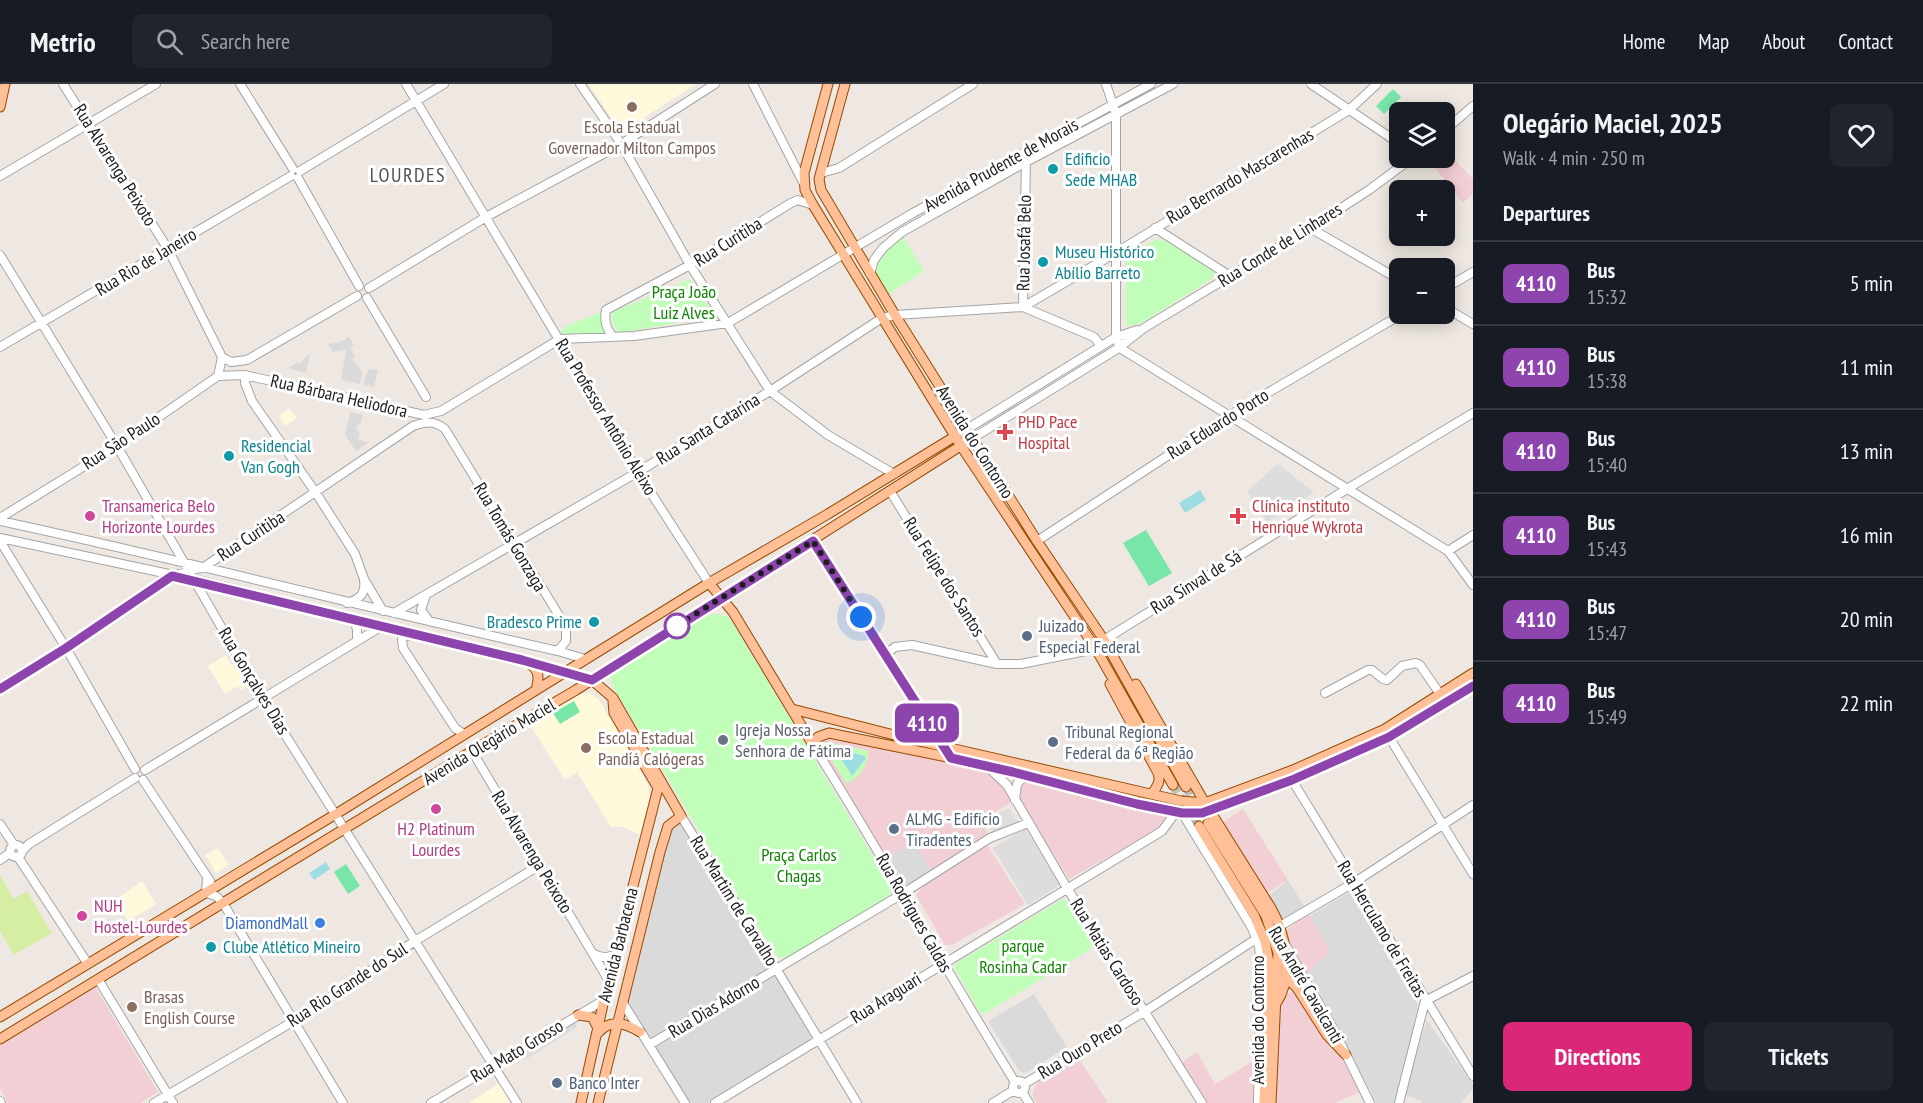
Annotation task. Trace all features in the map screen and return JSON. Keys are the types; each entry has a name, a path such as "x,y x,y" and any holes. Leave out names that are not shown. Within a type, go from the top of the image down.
{"main road":[{"path":"0,107 5,84"},
{"name":"Avenida do Contorno","path":"828,84 805,168 805,185 813,205 955,437 1095,649 1173,785"},
{"name":"Avenida do Contorno","path":"845,84 819,179 821,190 895,315 1037,541 1104,640 1186,787"},
{"name":"Avenida Olegário Maciel","path":"0,1017 336,814 709,582 828,514 967,429"},
{"name":"Avenida Olegário Maciel","path":"0,1039 592,680 973,438"},
{"path":"813,541 812,533 828,514"},
{"name":"Rua Professor Antônio Aleixo","path":"709,582 733,612 813,745"},
{"path":"1104,640 1120,658 1280,926 1284,943 1285,981 1277,1002"},
{"path":"1095,649 1116,697 1160,778 1152,794"},
{"path":"529,663 536,668 538,673 536,690"},
{"path":"566,672 592,680"},
{"path":"792,709 898,736 1208,807 1387,733 1473,673"},
{"name":"Rua Martim de Carvalho","path":"592,680 613,698 681,816"},
{"path":"813,745 818,737 829,733 986,765 1179,813 1208,807 1292,780 1387,733 1473,686"},
{"name":"Avenida Barbacena","path":"581,1103 604,1000 658,788 614,713 613,698"},
{"path":"1025,775 1041,773 1078,781 1088,778"},
{"name":"Avenida Barbacena","path":"598,1103 658,856 668,826 681,816"},
{"name":"Avenida do Contorno","path":"1209,823 1266,916 1278,953 1271,1103"},
{"name":"Avenida do Contorno","path":"1199,826 1261,928 1270,968 1263,1103"},
{"path":"642,852 658,856"},
{"path":"625,916 633,921 642,921"},
{"path":"616,954 624,953 634,958"},
{"path":"1285,981 1290,981 1297,988 1327,1035 1346,1055"},
{"path":"578,1014 592,1017 597,1031 607,1024 618,1023 629,1025 640,1032"}],"street":[{"name":"Rua Alvarenga Peixoto","path":"63,84 168,249 222,357"},
{"path":"0,176 156,84"},
{"path":"240,84 296,173 359,286"},
{"name":"Rua Professor Antônio Aleixo","path":"406,84 638,472 709,582"},
{"name":"Rua Rio de Janeiro","path":"0,347 444,84"},
{"path":"580,84 621,144 690,265 770,391 828,435 894,474"},
{"path":"369,288 486,217 621,144 715,84"},
{"path":"753,84 805,185"},
{"path":"821,173 839,168 973,84"},
{"path":"1106,84 1116,114 1116,337 1120,348 1448,551 1473,585"},
{"name":"Avenida Prudente de Morais","path":"728,323 843,254 1025,151 1151,84"},
{"name":"Avenida Prudente de Morais","path":"870,274 874,260 883,248 902,232 1026,162 1173,84"},
{"path":"1311,84 1389,137"},
{"name":"Rua Bernardo Mascarenhas","path":"895,315 1023,307 1349,110 1377,84"},
{"path":"1455,122 1473,106"},
{"name":"Rua Josafá Belo","path":"1026,162 1023,307 1094,337 1101,346"},
{"name":"Rua Conde de Linhares","path":"973,438 1120,348 1144,328 1310,228 1399,168"},
{"name":"Rua Curitiba","path":"613,337 606,326 604,318 606,310 690,265 791,203 798,200 813,205"},
{"path":"1155,228 1230,276"},
{"path":"1310,228 1389,274"},
{"name":"Rua Gonçalves Dias","path":"0,255 117,446 262,698 517,1103"},
{"path":"1455,282 1473,272"},
{"path":"359,286 369,288"},
{"path":"357,296 356,290 359,286"},
{"path":"367,298 370,295 369,288"},
{"path":"347,603 359,599 365,588 356,554 252,401 245,383 245,375 218,376 222,357 231,363 247,360 357,296"},
{"path":"357,296 360,299 367,298"},
{"path":"367,298 426,397"},
{"path":"1455,313 1473,324"},
{"name":"Rua Santa Catarina","path":"394,613 426,597 514,543 638,472 770,391 882,318 895,315"},
{"name":"Rua Eduardo Porto","path":"1037,541 1230,415 1389,322"},
{"path":"560,339 634,336 728,323"},
{"name":"Rua Conde de Linhares","path":"967,429 1116,337 1144,328"},
{"name":"Rua Bárbara Heliodora","path":"245,375 416,414 433,414 560,339"},
{"name":"Rua São Paulo","path":"0,519 117,446 218,376"},
{"name":"Rua Sinval de Sá","path":"1104,640 1115,631 1473,413"},
{"path":"414,426 417,421 416,414"},
{"name":"Rua Curitiba","path":"0,689 66,648 172,576 204,567 414,426 427,422 439,424"},
{"name":"Rua Tomás Gonzaga","path":"439,424 445,429 566,627 566,641 558,651"},
{"name":"Rua Felipe dos Santos","path":"890,491 997,664"},
{"path":"0,519 585,659"},
{"path":"1448,551 1473,536"},
{"path":"0,540 194,579 566,672"},
{"path":"0,540 66,648 138,775 207,879 220,885"},
{"path":"813,541 941,746 951,758"},
{"path":"165,557 172,576"},
{"path":"364,579 383,611"},
{"path":"426,597 421,610 429,622"},
{"path":"353,619 357,629 357,640"},
{"path":"15,852 138,775 142,768 145,770 382,626"},
{"path":"417,635 405,636 402,639 403,648 455,728 464,734"},
{"path":"885,655 895,647 912,645 997,664 1021,664 1095,649"},
{"path":"1325,693 1368,670 1372,670 1387,680 1402,666 1416,663 1440,694"},
{"path":"898,736 914,726 914,701"},
{"path":"1387,733 1473,874"},
{"name":"Rua Rodrigues Caldas","path":"813,745 884,860 1017,1088 1029,1103"},
{"name":"Rua Alvarenga Peixoto","path":"472,751 609,981"},
{"name":"Rua Matias Cardoso","path":"986,765 1007,785 1067,888 1202,1103"},
{"path":"1015,800 1017,784 1025,775"},
{"name":"Rua Herculano de Freitas","path":"1292,780 1425,1001 1473,1076"},
{"path":"1280,926 1355,882 1473,805"},
{"name":"Rua Araguari","path":"715,1103 1162,831 1179,813"},
{"name":"Avenida do Contorno","path":"1179,813 1246,918 1256,939 1261,967 1258,1103"},
{"name":"Rua Martim de Carvalho","path":"681,816 857,1103"},
{"name":"Rua Dias Adorno","path":"649,1045 777,970 990,838 1028,823"},
{"path":"0,824 15,852 88,964"},
{"name":"Rua Rio Grande do Sul","path":"154,1103 294,1021 415,941 540,865"},
{"path":"207,879 206,893 216,896 223,903 343,1103"},
{"name":"Rua André Cavalcanti","path":"1266,916 1334,1030 1370,1103"},
{"name":"Rua André Cavalcanti","path":"1261,928 1270,940"},
{"name":"Rua Ouro Preto","path":"1017,1088 1025,1090 1024,1084 1144,1012 1256,939"},
{"path":"592,953 602,958 609,958 616,954"},
{"name":"Rua André Cavalcanti","path":"1293,972 1346,1055"},
{"path":"1399,1103 1425,1001 1473,976"},
{"path":"98,979 173,1103"},
{"name":"Rua Mato Grosso","path":"431,1103 604,1000"},
{"path":"622,1003 685,1103"},
{"path":"993,1103 1017,1088"}],"shaded area":[{"name":"Escola Estadual Governador Milton Campos","path":"588,84 696,84 623,131 620,130"},
{"path":"1455,160 1473,179 1473,193 1463,203 1455,193 1455,180 1445,180 1436,169 1455,168"},
{"path":"349,337 354,345 350,347 355,356 352,359 363,373 360,384 341,380 346,350 333,352 328,344 340,342"},
{"path":"310,354 306,373 288,368 297,363 301,364"},
{"path":"368,369 378,370 374,387 363,384"},
{"path":"289,409 297,418 285,426 279,416"},
{"path":"350,412 363,415 356,430 360,432 358,439 368,443 356,451 345,435"},
{"path":"1278,464 1314,492 1267,522 1247,491"},
{"path":"226,655 231,665 236,662 249,685 241,690 238,686 225,694 208,666"},
{"name":"Escola Estadual Pandiá Calógeras","path":"588,693 598,698 648,785 650,797 641,836 624,827 611,827 577,772 565,780 530,725 581,694"},
{"path":"823,734 986,765 1010,783 1015,799 1025,775 1169,811 1159,829 1069,879 1030,818 1015,800 981,820 990,838 985,842 1025,904 952,945 945,945 916,895 933,874 914,840 883,860 813,745"},
{"path":"1009,808 1017,821 994,835 986,821"},
{"path":"1243,809 1288,880 1264,895 1221,823"},
{"path":"681,816 818,1040 715,1103 685,1103 623,1003 671,822"},
{"path":"1025,828 1060,885 1028,905 993,848"},
{"path":"914,840 934,874 905,885 901,884 883,860"},
{"path":"218,848 229,865 216,873 205,855"},
{"path":"1288,880 1304,906 1280,920 1268,896"},
{"path":"142,881 156,904 128,921 115,900"},
{"path":"1353,890 1418,1005 1397,1103 1377,1103 1308,972 1330,952 1310,916"},
{"path":"1306,914 1310,916 1330,952 1304,976 1285,932"},
{"path":"94,985 158,1092 140,1103 8,1103 0,1089 0,1044"},
{"path":"1298,987 1362,1091 1335,1103 1272,1103 1277,1002"},
{"path":"1034,994 1067,1047 1026,1073 1020,1072 989,1023 990,1020"},
{"path":"1427,1020 1473,1085 1473,1089 1461,1103 1420,1103 1422,1101 1403,1094"},
{"path":"576,1021 577,1027 525,1060 524,1054"},
{"path":"1197,1052 1215,1084 1257,1059 1257,1103 1203,1103 1179,1064"},
{"path":"1077,1056 1107,1101 1105,1103 1037,1103 1032,1094 1038,1081"},
{"path":"499,1083 512,1103 469,1103"}],"green space":[{"path":"1393,89 1401,97 1396,102 1389,102 1389,109 1384,114 1376,106"},
{"path":"901,233 924,271 887,295 878,280 877,265 883,253"},
{"path":"1158,239 1214,271 1213,278 1143,322 1130,326 1126,324 1126,262 1130,254"},
{"name":"Praça João Luiz Alves","path":"690,279 712,313 709,317 620,333 614,326 613,312"},
{"path":"606,310 613,337 559,337 564,327"},
{"path":"1146,530 1172,573 1149,586 1123,543"},
{"name":"Praça Carlos Chagas","path":"709,615 729,617 893,890 888,896 788,958 778,957 750,916 611,683 611,676"},
{"path":"574,701 580,712 560,724 553,713"},
{"path":"827,742 869,751 865,766 859,775 846,783 824,748"},
{"path":"346,864 360,886 348,894 334,872"},
{"path":"0,875 14,899 27,891 52,933 14,955 0,931 0,906 2,905"},
{"name":"parque Rosinha Cadar","path":"1063,899 1067,901 1093,943 1092,948 984,1014 980,1012 955,969 955,964"}],"water":[{"path":"1200,490 1206,500 1185,513 1179,503"},
{"path":"835,749 866,756 865,760 852,776"},
{"path":"326,862 330,869 314,880 309,873"}],"tunnel":[{"path":"1173,785 1199,826"},
{"path":"1186,787 1208,823"}],"bus line":[{"name":"4110","path":"0,689 66,648 172,576 194,579 522,660 592,680 813,541 941,746 951,758 1137,804 1187,814 1210,811 1292,780 1389,737 1473,686"}],"place":[{"name":"Escola Estadual Governador Milton Campos","path":"632,107"},
{"name":"Edificio Sede MHAB","path":"1053,169"},
{"name":"Museu Histórico Abílio Barreto","path":"1043,262"},
{"name":"PHD Pace Hospital","path":"1005,432"},
{"name":"Residencial Van Gogh","path":"229,456"},
{"name":"Transamerica Belo Horizonte Lourdes","path":"90,516"},
{"name":"Clínica instituto Henrique Wykrota","path":"1238,516"},
{"name":"Bradesco Prime","path":"594,622"},
{"name":"Juizado Especial Federal","path":"1027,636"},
{"name":"Igreja Nossa Senhora de Fátima","path":"723,740"},
{"name":"Tribunal Regional Federal da 6ª Região","path":"1053,742"},
{"name":"Escola Estadual Pandiá Calógeras","path":"586,748"},
{"name":"H2 Platinum Lourdes","path":"436,809"},
{"name":"ALMG - Edifício Tiradentes","path":"894,829"},
{"name":"NUH Hostel-Lourdes","path":"82,916"},
{"name":"DiamondMall","path":"320,923"},
{"name":"Clube Atlético Mineiro","path":"211,947"},
{"name":"Brasas English Course","path":"132,1007"},
{"name":"Banco Inter","path":"557,1083"}],"district":[{"name":"LOURDES","path":"408,175"}],"route":[{"path":"677,626 673,628 813,541 861,617"}]}
